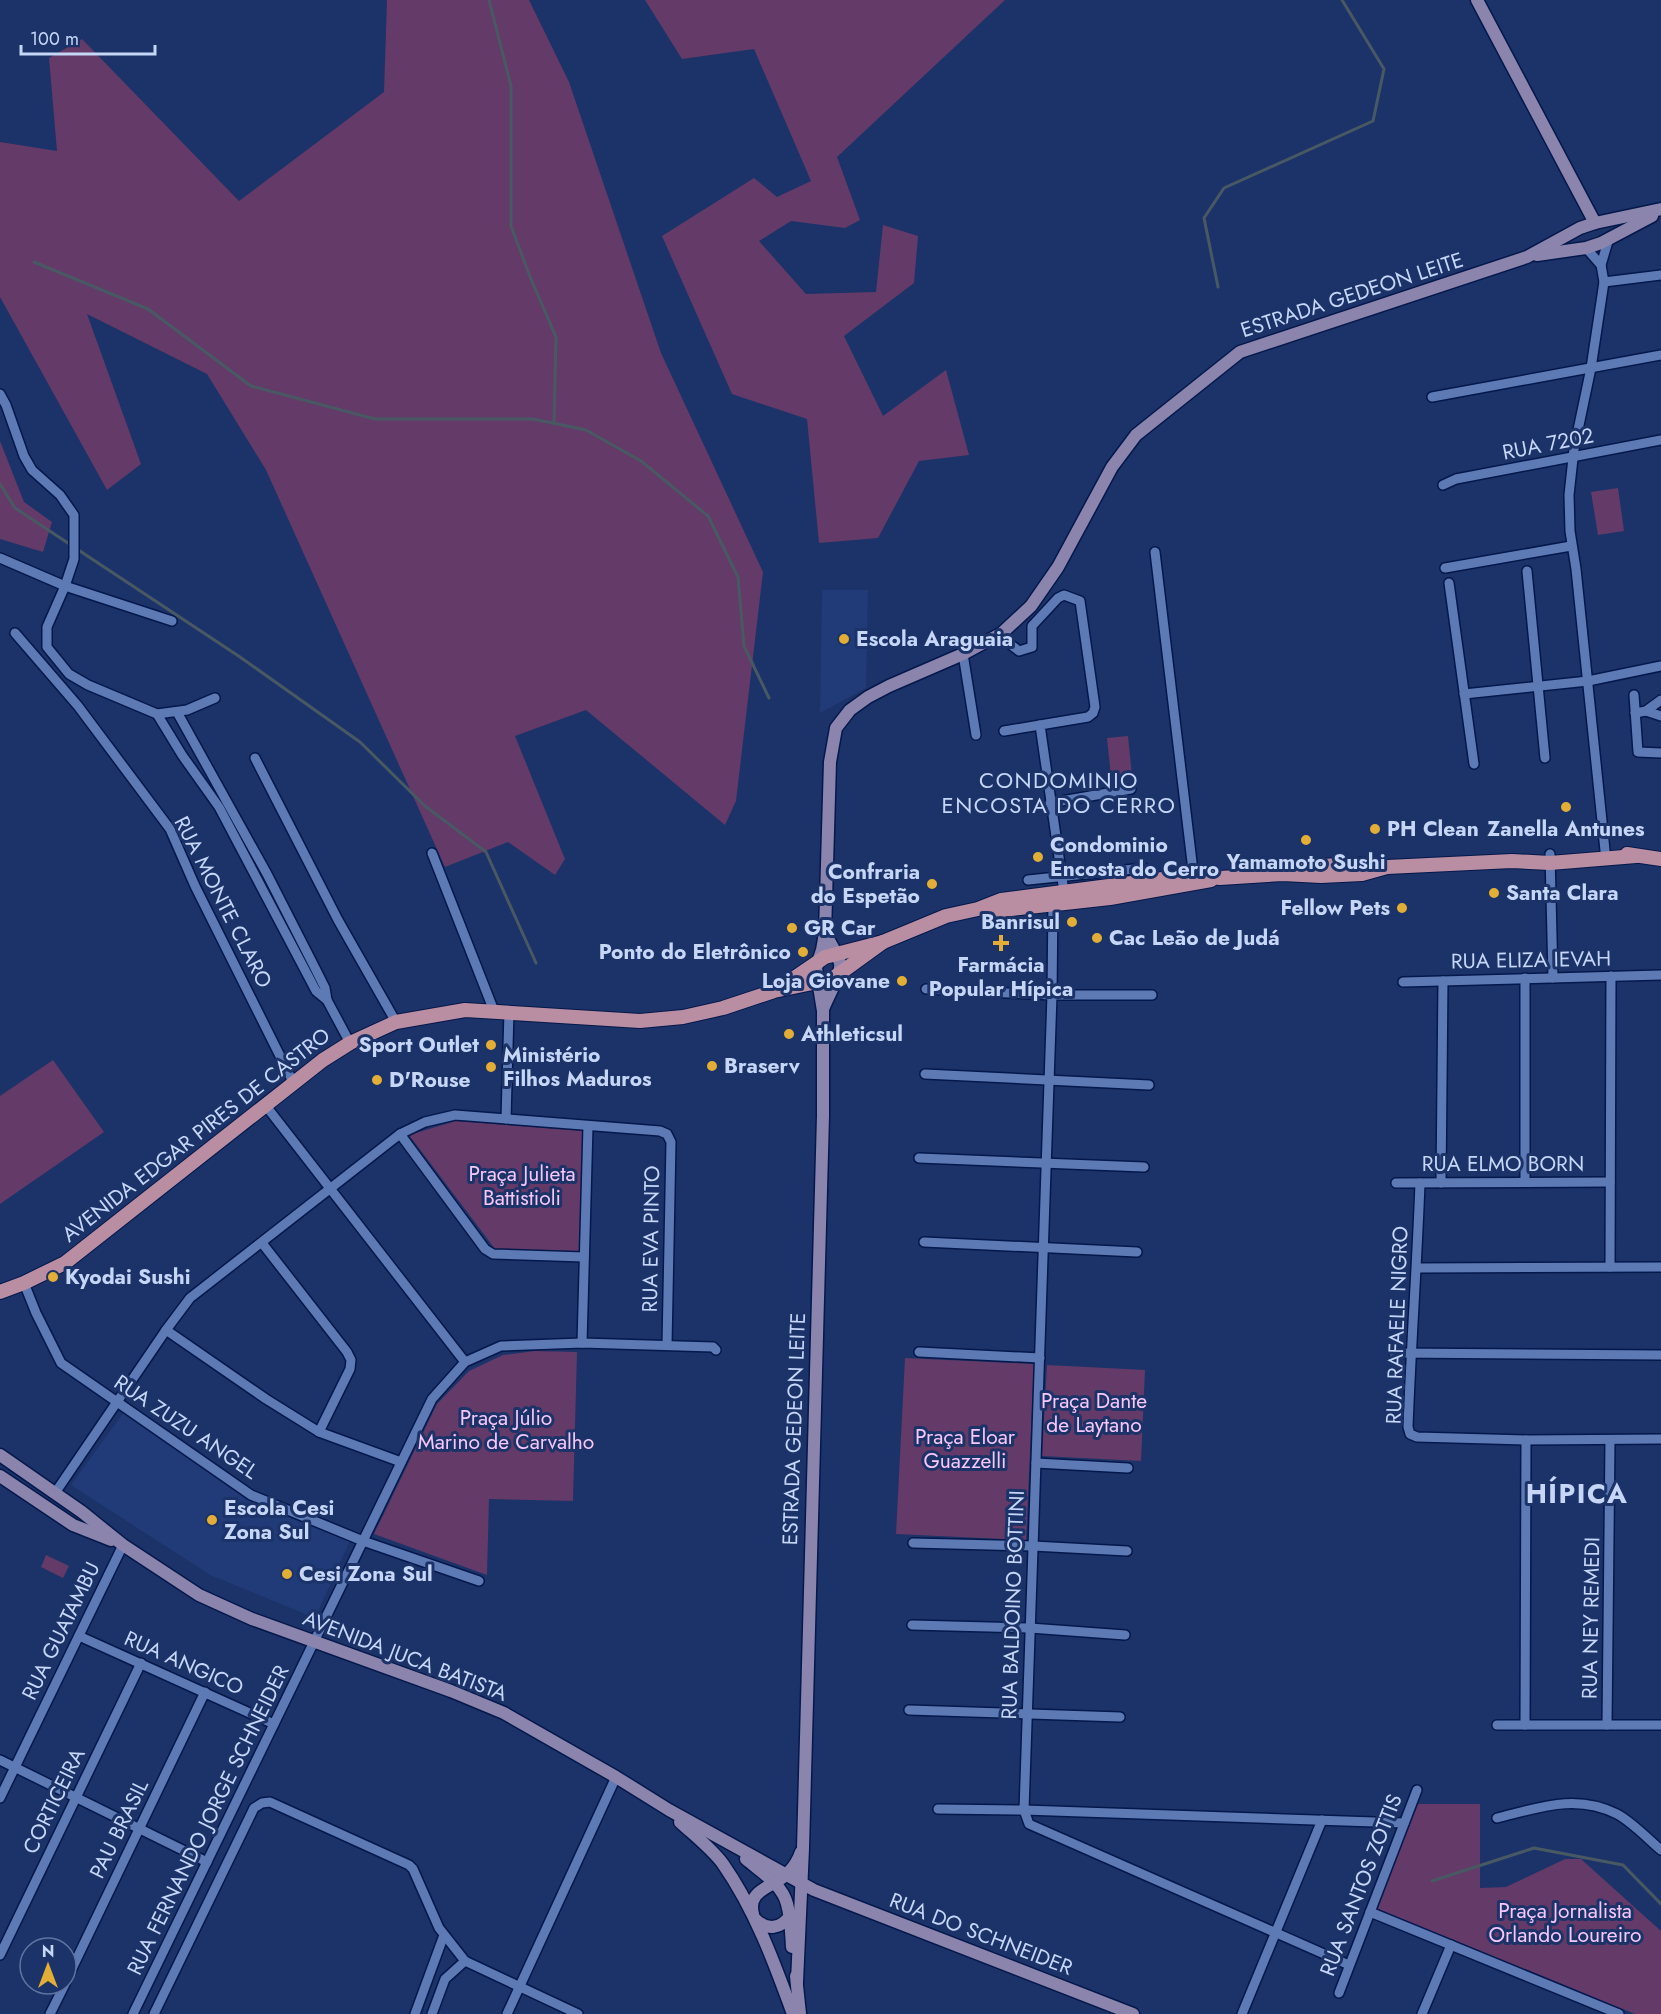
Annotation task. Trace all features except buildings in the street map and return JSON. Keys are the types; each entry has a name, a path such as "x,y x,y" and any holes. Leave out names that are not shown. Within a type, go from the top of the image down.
{"main road":[{"path":"1478,0 1602,222 1611,226 1610,238"},
{"name":"ESTRADA GEDEON LEITE","path":"1527,257 1580,228 1661,210"},
{"name":"ESTRADA GEDEON LEITE","path":"800,1900 823,1116 823,1011 816,975 825,933 830,762 836,729 850,710 868,697 963,654 1002,633 1031,606 1058,567 1112,467 1136,435 1240,352 1527,257 1586,248 1610,238 1661,210"},
{"path":"1580,228 1580,239 1586,248"},
{"name":"AVENIDA EDGAR PIRES DE CASTRO","path":"774,991 818,962 836,954 883,942 946,916 978,909 1003,910 1057,896 1110,898 1194,880 1320,871 1362,874 1387,867 1606,855 1661,859"},
{"name":"ESTRADA GEDEON LEITE","path":"823,1011 839,975 840,961 825,933"},
{"name":"AVENIDA EDGAR PIRES DE CASTRO","path":"0,1292 65,1263 323,1060 350,1043 396,1022 465,1010 640,1021 683,1017 839,975 883,942"},
{"name":"AVENIDA JUCA BATISTA","path":"0,1455 82,1512 123,1545 199,1595 252,1619 451,1691 504,1713 669,1810 801,1883"},
{"name":"AVENIDA JUCA BATISTA","path":"0,1476 73,1525 123,1545"},
{"path":"73,1525 84,1521 82,1512"},
{"name":"AVENIDA JUCA BATISTA","path":"669,1810 722,1863 753,1915 777,1969 793,2014"},
{"name":"AVENIDA JUCA BATISTA","path":"725,1842 774,1883 783,1894 789,1918 800,2014"},
{"name":"ESTRADA GEDEON LEITE","path":"787,1875 797,1863 803,1848"},
{"path":"787,1875 762,1889 754,1898 753,1915 767,1927 778,1926 789,1918 806,1892 814,1890"},
{"name":"RUA DO SCHNEIDER","path":"801,1883 1133,2014"},
{"name":"AVENIDA JUCA BATISTA","path":"797,1982 800,1900"}],"street":[{"path":"1606,855 1576,569 1571,546 1569,495 1572,458 1592,368 1604,282 1601,265 1610,238"},
{"path":"1586,248 1601,265"},
{"path":"1604,282 1661,274"},
{"path":"1432,397 1661,355"},
{"path":"0,394 24,456 32,470 60,495 74,515 74,559 47,627 47,647 69,674 88,685 157,714 177,712 215,698"},
{"name":"RUA 7202","path":"1443,485 1456,479 1661,440"},
{"path":"1446,568 1571,546"},
{"path":"1155,552 1194,880"},
{"path":"0,558 65,586 172,621"},
{"path":"1527,572 1545,758"},
{"path":"1449,583 1474,764"},
{"path":"1004,731 1088,717 1093,713 1095,707 1080,601 1064,595 1058,598 1032,626 1032,647 1030,649 1019,651 1010,644"},
{"name":"RUA MONTE CLARO","path":"15,633 78,706 170,829 195,886 294,1084"},
{"path":"963,654 976,735"},
{"path":"1464,694 1588,681 1661,666"},
{"path":"1634,695 1638,752 1661,753"},
{"path":"1635,713 1646,711 1661,700"},
{"path":"1646,711 1661,716"},
{"path":"177,712 267,874 350,1043"},
{"path":"157,714 182,755 219,807 316,991 327,1000"},
{"name":"RUA BALDOINO BOTTINI","path":"1024,1810 1052,995 1057,896 1062,876 1040,725"},
{"path":"255,758 338,920 396,1022"},
{"path":"1050,803 1131,789"},
{"path":"432,853 494,1011"},
{"path":"1550,859 1553,978"},
{"path":"1028,880 1144,868"},
{"path":"256,879 267,874"},
{"name":"RUA ELIZA IEVAH","path":"1403,982 1661,975"},
{"path":"1610,1268 1611,976"},
{"path":"1525,978 1525,1182"},
{"path":"1441,1183 1443,981"},
{"path":"926,989 1052,995 1152,995"},
{"path":"506,1119 508,1011"},
{"path":"925,1074 1149,1085"},
{"path":"266,1106 465,1362 501,1346 582,1343 713,1347 716,1350"},
{"path":"55,1493 190,1298 400,1134 425,1122 455,1115 588,1126 582,1343"},
{"name":"RUA EVA PINTO","path":"588,1126 660,1131 667,1134 671,1142 667,1345"},
{"path":"400,1134 485,1250 493,1254 584,1257"},
{"path":"919,1158 1144,1167"},
{"name":"RUA ELMO BORN","path":"1396,1183 1610,1182"},
{"name":"RUA RAFAELE NIGRO","path":"1420,1183 1417,1268 1410,1353 1408,1427 1410,1434 1417,1437 1526,1440 1661,1439"},
{"path":"924,1242 1137,1252"},
{"path":"262,1243 351,1360 350,1369 319,1432"},
{"path":"1417,1268 1661,1267"},
{"name":"RUA ZUZU ANGEL","path":"24,1283 61,1363 251,1495 363,1541 479,1581"},
{"path":"166,1330 266,1399 319,1432 401,1462"},
{"path":"919,1352 1040,1358"},
{"path":"1394,1353 1661,1355"},
{"name":"RUA FERNANDO JORGE SCHNEIDER","path":"134,2014 432,1400 465,1362"},
{"path":"1526,1440 1526,1725"},
{"name":"RUA NEY REMEDI","path":"1608,1725 1610,1440"},
{"path":"1036,1462 1128,1468"},
{"path":"913,1543 1127,1551"},
{"name":"RUA GUATAMBU","path":"0,1798 123,1545"},
{"path":"912,1625 1030,1628 1125,1635"},
{"name":"RUA ANGICO","path":"79,1636 274,1724"},
{"name":"CORTICEIRA","path":"0,1955 141,1663"},
{"name":"PAU BRASIL","path":"78,1956 205,1692"},
{"path":"909,1710 1120,1717"},
{"path":"1497,1725 1661,1725"},
{"path":"0,1760 207,1862"},
{"path":"507,2014 616,1777"},
{"name":"RUA SANTOS ZOTTIS","path":"1339,1993 1417,1790"},
{"path":"153,2014 254,1808 262,1803 270,1802 409,1865 439,1928 465,1961 578,2014"},
{"path":"1497,1818 1560,1803 1585,1803 1617,1814 1661,1850"},
{"path":"938,1809 1404,1823"},
{"path":"1024,1810 1029,1824 1349,1965"},
{"path":"1242,2014 1322,1820"},
{"path":"1370,1912 1619,2014"},
{"path":"415,2014 444,1935"},
{"path":"1422,2014 1451,1945"},
{"path":"432,2014 445,1979 465,1961"},
{"name":"PAU BRASIL","path":"50,2014 59,1996"}],"shaded area":[{"name":"Escola Araguaia","path":"822,590 868,590 866,688 820,713"},
{"name":"Escola Cesi Zona Sul","path":"124,1412 249,1499 350,1541 315,1618 210,1575 71,1485"}],"green space":[{"path":"387,0 529,0 569,82 661,353 763,572 736,801 725,825 586,710 515,736 565,859 555,875 508,842 445,867 266,470 207,374 87,314 141,464 107,490 0,297 0,142 57,151 49,58 82,39 239,201 384,92"},
{"path":"645,0 1005,0 837,157 860,220 845,228 791,221 759,241 806,294 876,292 883,225 918,236 914,283 844,336 883,416 946,370 969,455 919,461 878,538 819,543 807,419 732,394 662,236 754,178 777,197 811,181 754,49 682,59"},
{"path":"0,441 24,502 52,522 43,552 0,539"},
{"path":"1618,488 1624,531 1598,535 1591,492"},
{"path":"1128,736 1132,775 1111,777 1107,738"},
{"path":"53,1060 104,1132 0,1204 0,1096"},
{"name":"Praça Julieta Battistioli","path":"456,1121 585,1131 580,1252 495,1249 409,1135"},
{"name":"Praça Júlio Marino de Carvalho","path":"535,1351 577,1352 573,1501 489,1499 487,1575 374,1534 437,1404 469,1371 503,1355"},
{"name":"Praça Eloar Guazzelli","path":"905,1358 1034,1364 1026,1540 896,1534"},
{"name":"Praça Dante de Laytano","path":"1047,1365 1145,1370 1141,1461 1042,1456"},
{"path":"46,1555 69,1566 63,1578 41,1567"},
{"name":"Praça Jornalista Orlando Loureiro","path":"1418,1804 1480,1804 1480,1888 1506,1887 1565,1859 1581,1859 1661,1931 1661,2014 1635,2014 1376,1908"}],"waterway":[{"path":"489,0 511,86 511,226 556,337 554,424"},
{"path":"1218,287 1204,218 1224,188 1373,121 1384,69 1342,0"},
{"path":"34,262 148,309 251,386 375,419 533,419 586,430 641,461 708,516 738,577 744,646 769,698"},
{"path":"0,484 15,508 240,657 360,742 425,806 486,852 536,963"},
{"path":"1432,1881 1534,1848 1623,1865 1661,1904"}],"place":[{"name":"Escola Araguaia","path":"844,639"},
{"name":"Zanella Antunes","path":"1566,807"},
{"name":"PH Clean","path":"1375,829"},
{"name":"Yamamoto Sushi","path":"1306,840"},
{"name":"Condominio Encosta do Cerro","path":"1038,857"},
{"name":"Confraria do Espetão","path":"932,884"},
{"name":"Santa Clara","path":"1494,893"},
{"name":"Fellow Pets","path":"1402,908"},
{"name":"Banrisul","path":"1072,922"},
{"name":"GR Car","path":"792,928"},
{"name":"Cac Leão de Judá","path":"1097,938"},
{"name":"Farmácia Popular Hípica","path":"1001,943"},
{"name":"Ponto do Eletrônico","path":"803,952"},
{"name":"Loja Giovane","path":"902,981"},
{"name":"Athleticsul","path":"789,1034"},
{"name":"Sport Outlet","path":"491,1045"},
{"name":"Braserv","path":"712,1066"},
{"name":"Ministério Filhos Maduros","path":"491,1067"},
{"name":"D'Rouse","path":"377,1080"},
{"name":"Kyodai Sushi","path":"53,1277"},
{"name":"Escola Cesi Zona Sul","path":"212,1520"},
{"name":"Cesi Zona Sul","path":"287,1574"}],"district":[{"name":"CONDOMINIO ENCOSTA DO CERRO","path":"1059,792"},
{"name":"HÍPICA","path":"1577,1494"}]}
